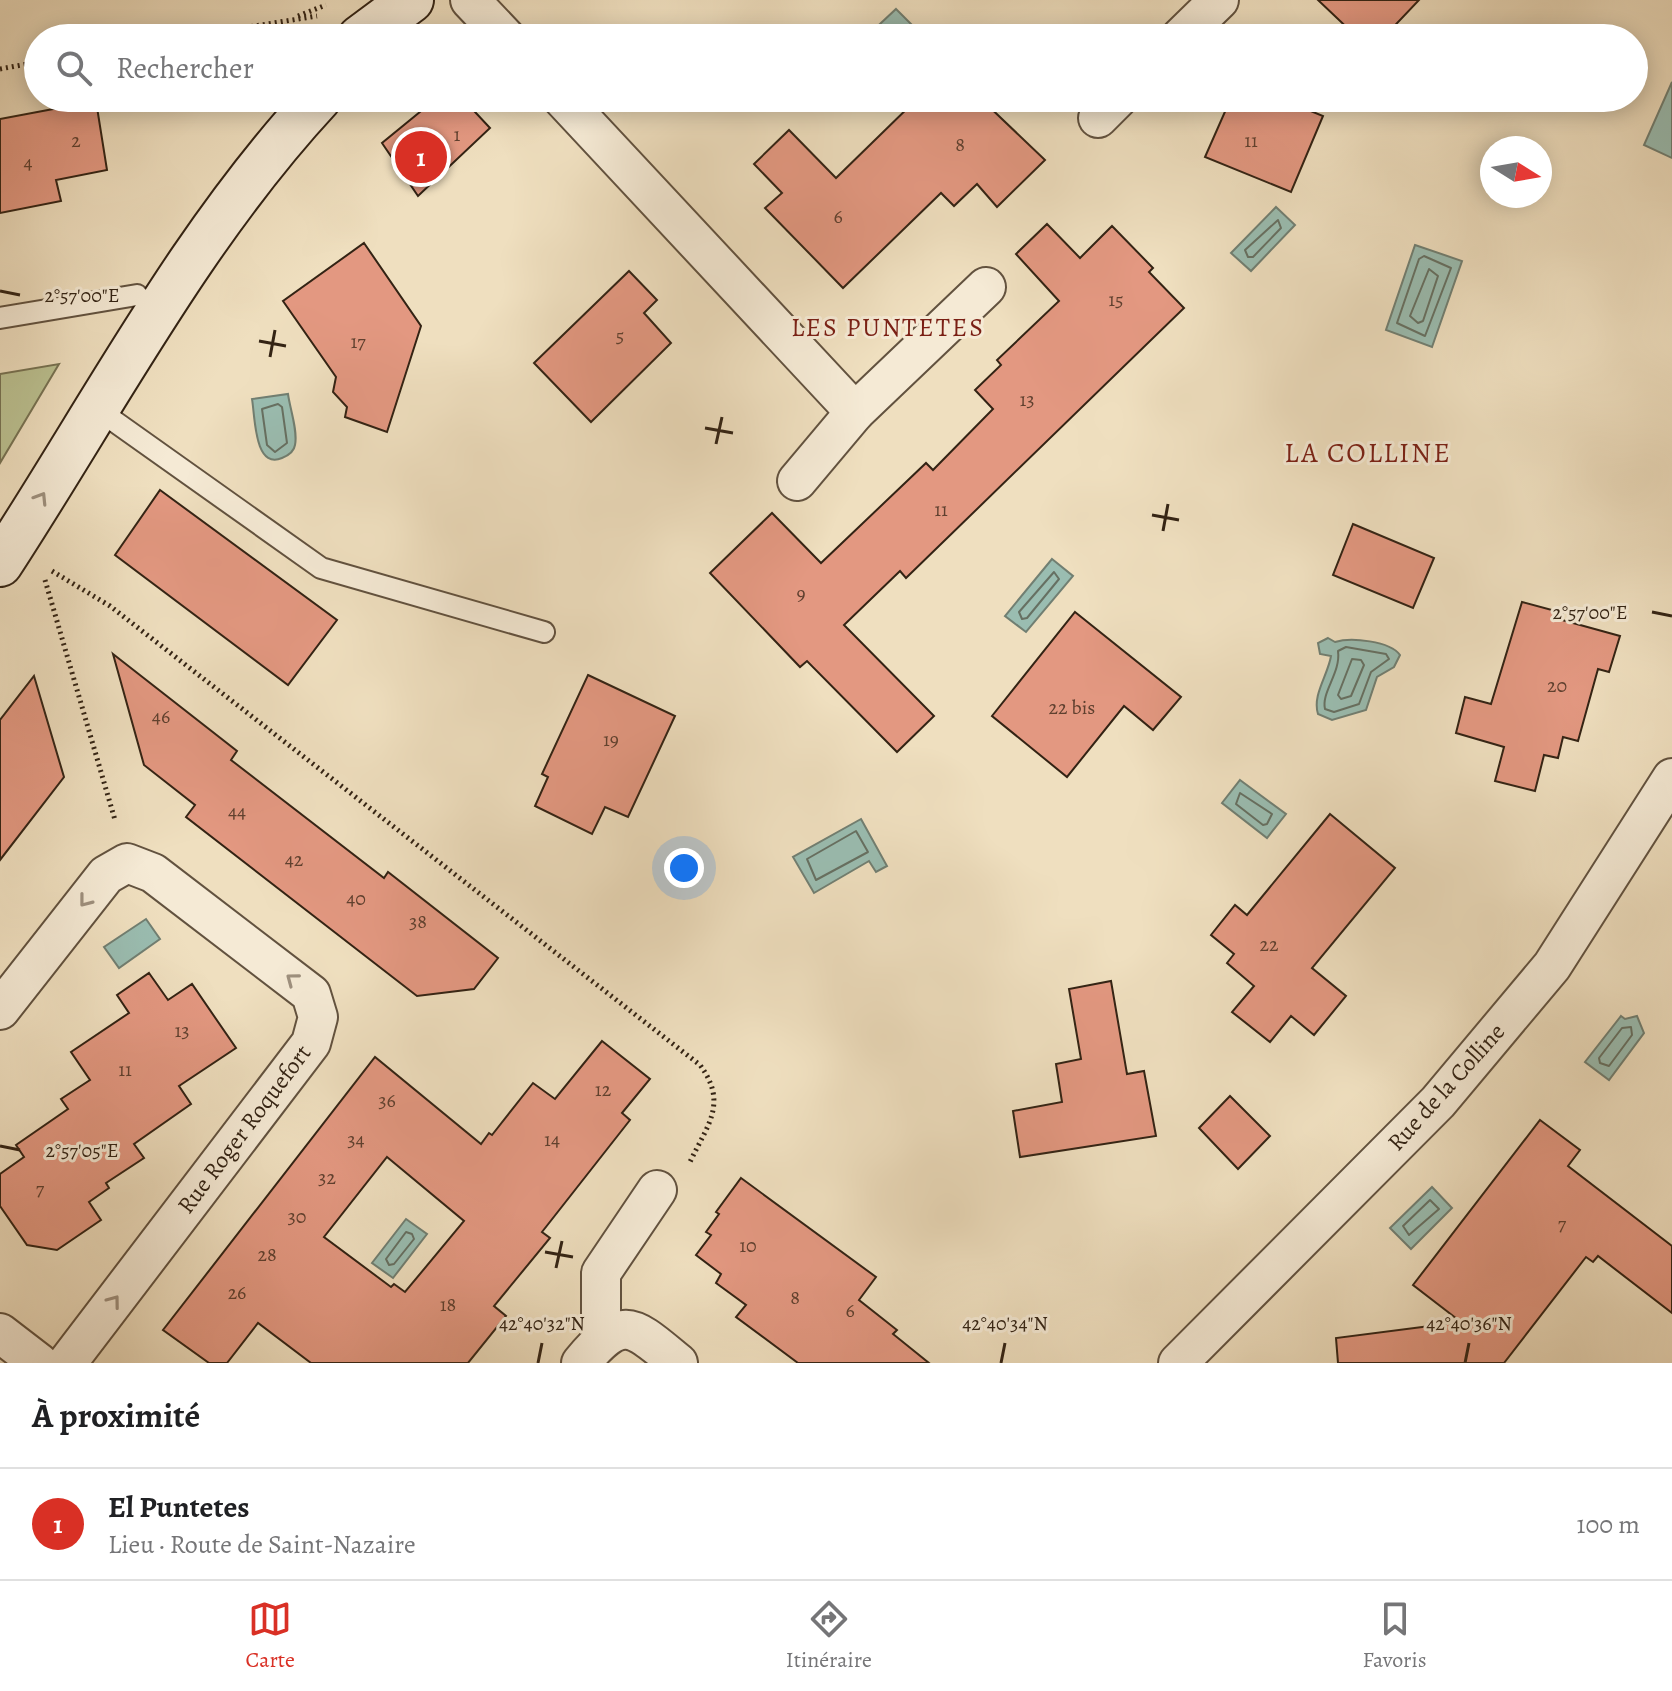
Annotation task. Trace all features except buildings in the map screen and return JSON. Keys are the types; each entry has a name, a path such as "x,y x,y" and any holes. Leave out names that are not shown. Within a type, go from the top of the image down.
{"street":[{"path":"470,0 493,24"},
{"path":"1194,24 1219,0"},
{"path":"351,24 409,2"},
{"path":"388,24 409,2"},
{"path":"13,546 137,295 195,206 270,112"},
{"path":"13,546 200,245 282,137 306,112"},
{"path":"575,112 855,412"},
{"path":"797,481 855,412 986,287"},
{"name":"Rue de la Colline","path":"1178,1363 1438,1102 1552,966 1672,778"},
{"path":"0,1010 106,875 127,863"},
{"name":"Rue Roger Roquefort","path":"67,1363 311,1043 318,1017 311,994 153,873 127,863"},
{"path":"591,1350 601,1273 657,1190"},
{"path":"591,1350 611,1332 627,1329 641,1333 678,1363"},
{"path":"0,1333 39,1363"}],"lane":[{"path":"0,318 137,295"},
{"path":"97,409 321,568 544,632"}],"path":[{"path":"263,24 287,20 338,0"},
{"path":"287,20 326,24"},
{"path":"0,69 24,65"},
{"path":"13,546 127,863"},
{"path":"13,546 110,606 700,1065 713,1084 715,1111 679,1186 657,1190"}],"green space":[{"path":"59,364 0,463 0,374"}],"water":[{"path":"896,9 911,24 880,24"},
{"path":"1672,82 1672,158 1644,145"},
{"path":"1276,207 1295,225 1251,271 1231,253"},
{"path":"1415,245 1462,261 1432,347 1386,330"},
{"path":"288,394 295,427 295,445 288,455 273,460 261,449 252,399"},
{"path":"1052,559 1073,576 1026,632 1005,616"},
{"path":"1328,638 1335,642 1360,640 1379,643 1400,655 1394,667 1377,677 1366,710 1332,720 1318,714 1317,707 1331,656 1320,654 1318,643"},
{"path":"1240,780 1286,814 1267,838 1222,803"},
{"path":"861,819 887,866 876,872 869,861 814,893 793,857"},
{"path":"146,919 160,939 119,968 104,947"},
{"path":"1621,1016 1625,1019 1637,1016 1644,1033 1609,1080 1585,1062"},
{"path":"1432,1187 1452,1208 1411,1249 1390,1228"},
{"path":"406,1219 427,1234 393,1278 372,1263"}],"place":[{"name":"El Puntetes","path":"421,157"}],"district":[{"name":"LES PUNTETES","path":"888,327"},
{"name":"LA COLLINE","path":"1368,453"}]}
